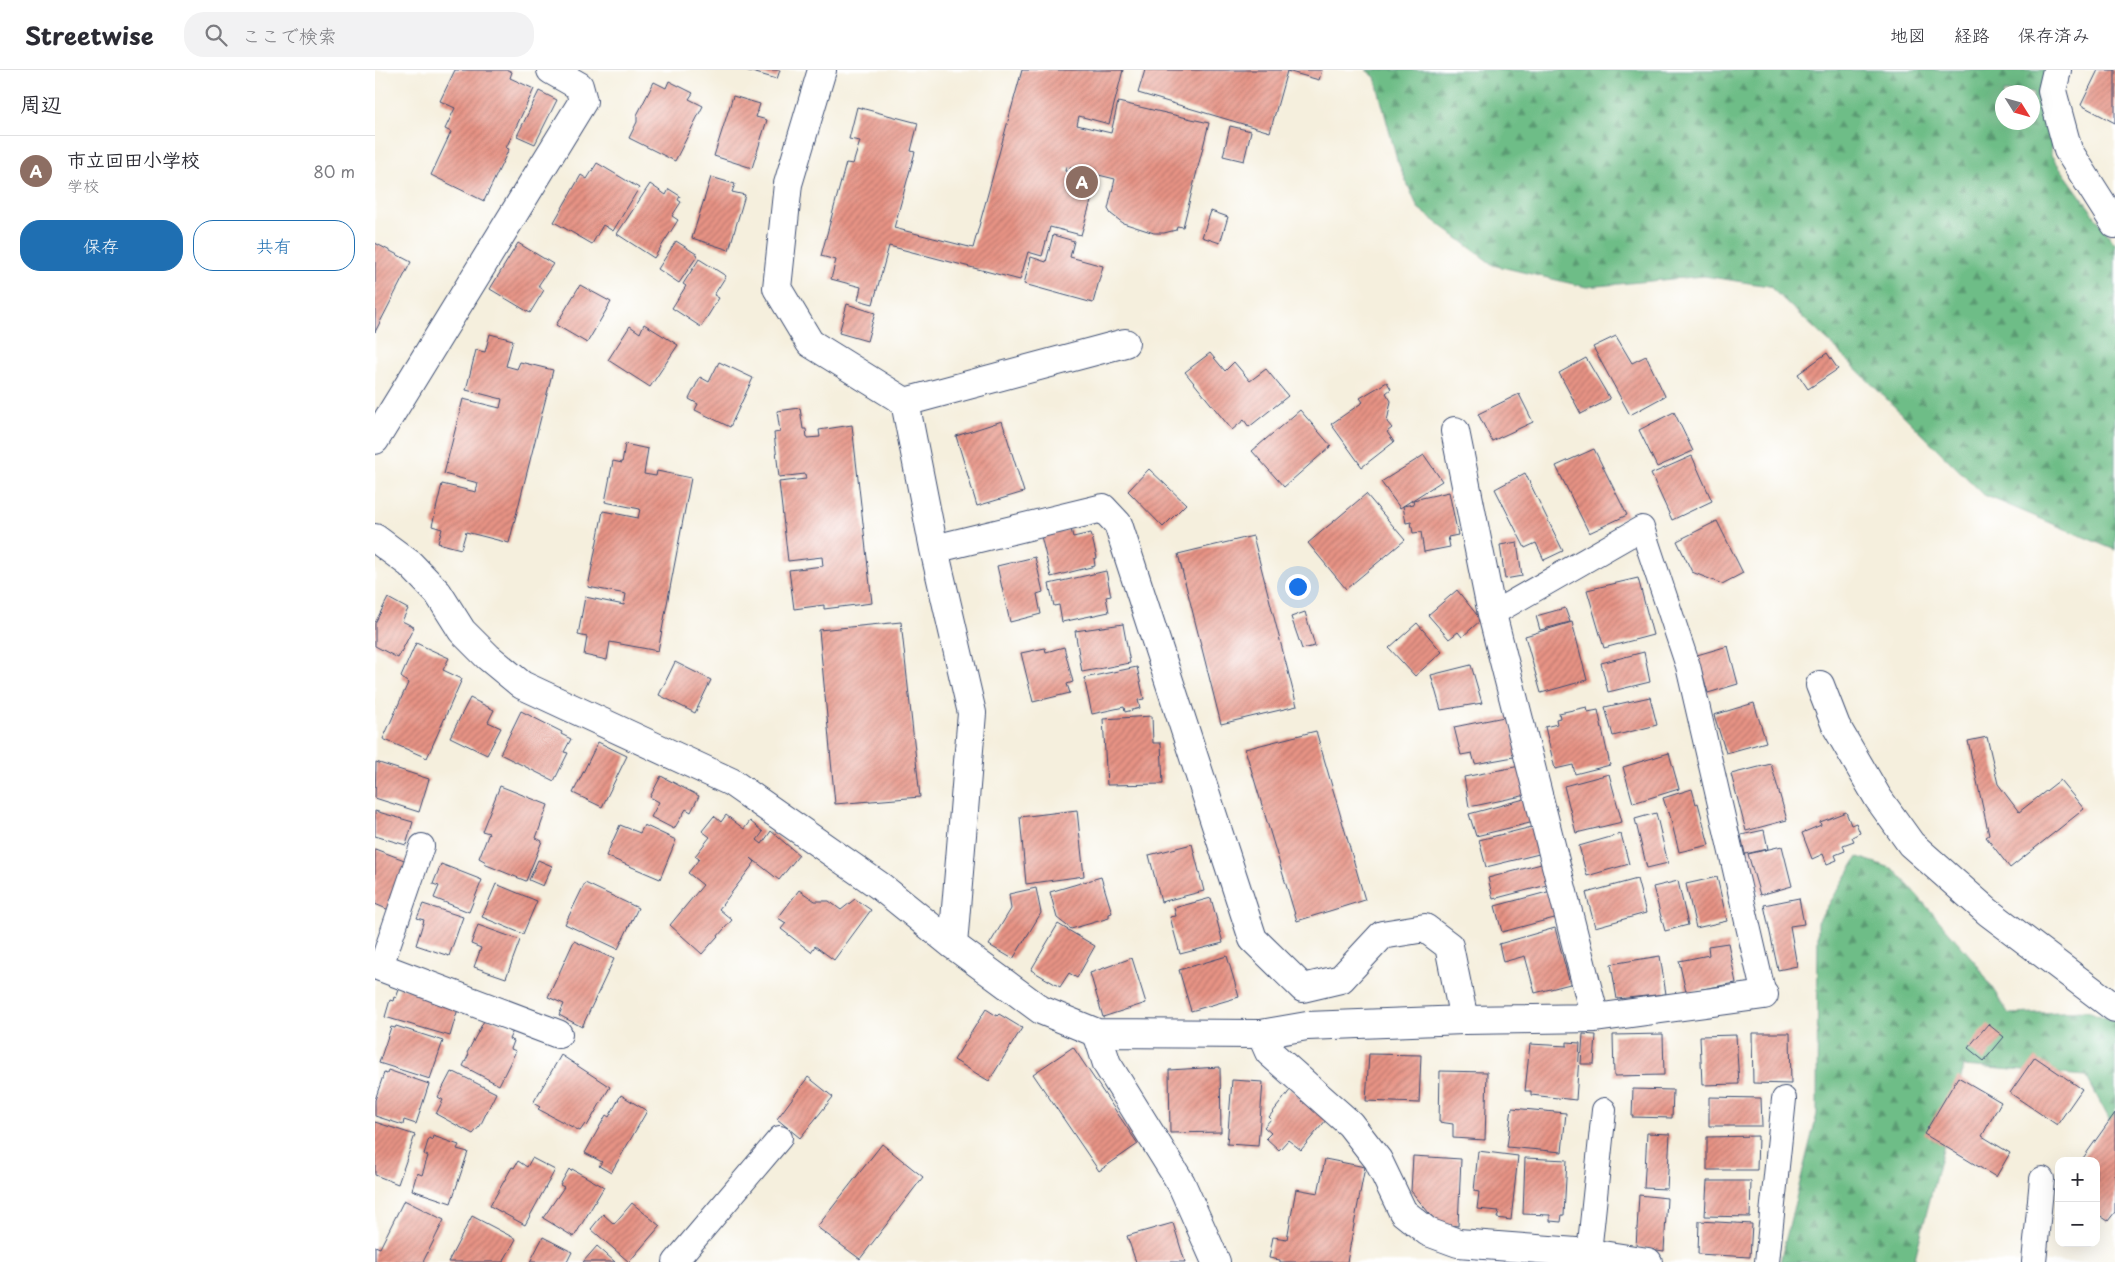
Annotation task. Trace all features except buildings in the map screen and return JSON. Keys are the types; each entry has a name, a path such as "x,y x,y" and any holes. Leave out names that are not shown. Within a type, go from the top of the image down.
{"street":[{"path":"375,440 583,100 579,86 551,70"},
{"path":"821,70 788,184 777,288 810,343 905,402 1125,343"},
{"path":"2057,70 2053,91 2067,150 2115,224"},
{"path":"905,402 934,549 972,713 953,945"},
{"path":"1455,431 1492,614 1595,1018"},
{"path":"934,549 1103,508 1118,524 1253,939 1303,988 1341,979 1382,935 1425,928 1449,946 1464,1020"},
{"path":"375,538 410,564 438,593 462,631 488,658 522,685 731,782 880,886 953,945 1041,1010 1097,1032 1261,1034 1307,1026 1464,1020 1595,1018 1764,995"},
{"path":"1820,685 1836,726 1878,798 1911,844 1988,912 2115,1008"},
{"path":"378,966 558,1034"},
{"path":"1097,1032 1107,1064 1181,1183 1216,1262"},
{"path":"1261,1034 1269,1052 1350,1124 1379,1160 1403,1212 1428,1232 1458,1243 1589,1252 1648,1262"}],"lane":[{"path":"1492,614 1642,528 1688,666 1764,995"},
{"path":"378,966 422,846"},
{"path":"1767,1262 1784,1098"},
{"path":"1589,1252 1604,1110"},
{"path":"675,1262 780,1138"},
{"path":"2034,1262 2042,1179"}],"green space":[{"path":"1366,70 2054,70 2051,155 2115,244 2115,550 1984,495 1828,341 1769,286 1704,276 1586,287 1493,265 1418,208 1397,160 1375,77"},
{"path":"1858,857 1894,869 1976,963 2009,1014 2087,1011 2115,1021 2115,1130 2086,1076 1964,1066 1914,1262 1780,1262 1817,1114 1818,922"}],"place":[{"name":"市立回田小学校","path":"1082,182"}]}
